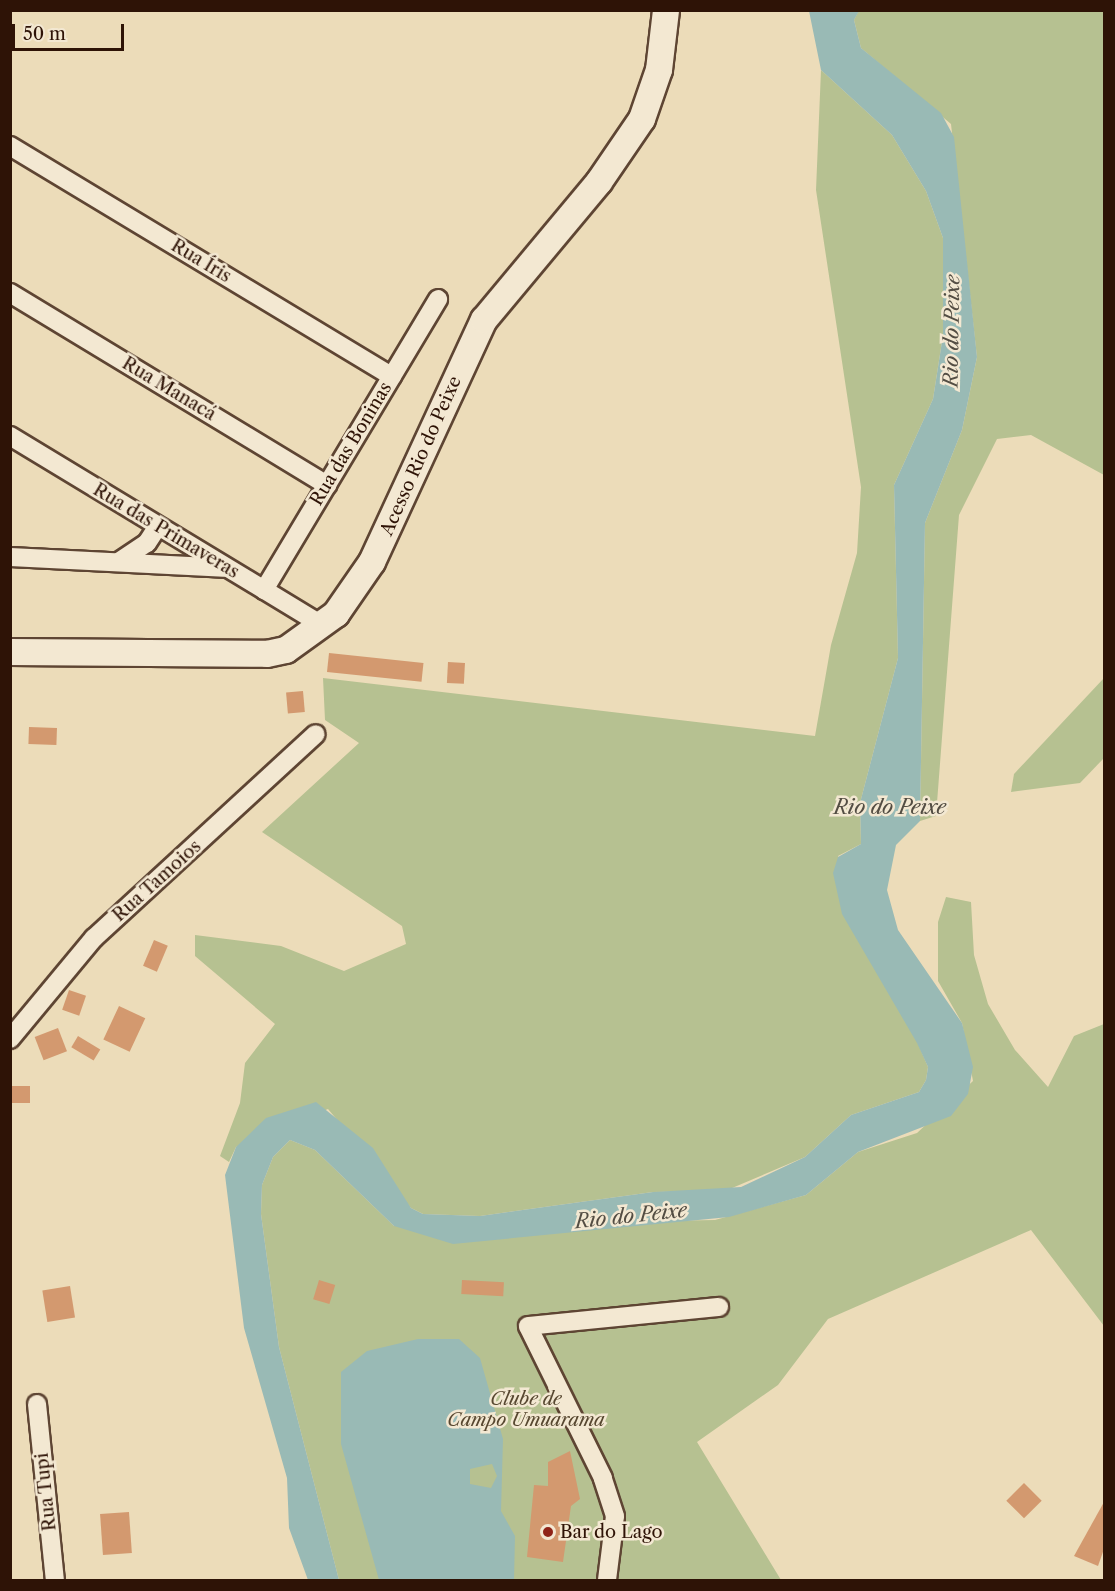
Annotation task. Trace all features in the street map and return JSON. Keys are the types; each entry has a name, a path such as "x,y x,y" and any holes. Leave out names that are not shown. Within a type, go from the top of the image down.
{"street":[{"name":"Acesso Rio do Peixe","path":"10,652 267,654 286,650 322,625 372,562 484,320 599,182 642,119 659,70 666,10"},
{"name":"Rua Íris","path":"10,146 392,376"},
{"name":"Rua Manacá","path":"10,293 327,485"},
{"name":"Rua das Boninas","path":"264,590 438,299"},
{"name":"Rua das Primaveras","path":"10,435 322,625"},
{"path":"120,561 147,543 158,526"},
{"path":"10,557 228,568"},
{"name":"Rua Tamoios","path":"10,1040 115,917 316,734"},
{"path":"607,1581 615,1516 603,1478 528,1326 719,1307"},
{"name":"Rua Tupi","path":"37,1404 55,1581"}],"green space":[{"path":"859,10 1104,11 1104,475 1031,435 997,439 959,515 936,816 920,821 925,523 962,430 977,357 951,124 861,48 854,20"},
{"path":"821,70 892,135 926,191 943,238 943,335 933,399 894,485 898,658 860,803 861,844 838,856 928,1067 926,1080 919,1092 851,1115 805,1157 725,1191 653,1192 480,1216 423,1214 411,1208 328,1109 236,1147 229,1162 220,1156 240,1103 245,1063 275,1024 195,956 195,935 281,946 344,971 406,944 402,926 262,832 359,743 325,720 323,678 815,736 831,645 857,553 861,487 816,190"},
{"path":"1104,678 1104,758 1080,783 1011,792 1014,774"},
{"name":"Clube de Campo Umuarama","path":"946,897 971,902 974,955 988,1004 1015,1050 1048,1087 1074,1036 1104,1024 1104,1326 1031,1230 828,1319 778,1385 697,1442 781,1580 339,1580 279,1347 261,1214 262,1185 273,1157 290,1140 315,1150 394,1226 715,1220 806,1195 858,1152 917,1133 973,1081 962,1023 938,981 938,922"}],"water":[{"name":"Rio do Peixe","path":"809,11 859,11 854,20 861,48 941,113 954,137 977,357 962,430 925,523 920,821 896,845 887,890 898,930 962,1023 973,1067 968,1094 951,1116 858,1152 806,1195 729,1217 453,1244 394,1226 315,1150 290,1140 273,1157 262,1185 261,1214 279,1347 339,1580 308,1580 289,1528 287,1478 244,1328 225,1175 236,1147 266,1118 316,1102 373,1148 411,1208 423,1214 480,1216 653,1192 741,1187 805,1157 851,1115 919,1092 926,1080 928,1067 917,1043 842,914 833,873 838,857 861,844 860,803 898,658 894,485 933,399 943,335 943,238 926,191 892,135 821,70"},
{"path":"418,1339 459,1339 480,1358 503,1439 501,1511 515,1536 514,1580 379,1580 341,1444 341,1372 367,1351","holes":["492,1464 497,1476 491,1488 470,1484 470,1469"]}],"building":[{"path":"329,653 423,663 421,682 327,672"},
{"path":"448,662 465,663 464,684 447,683"},
{"path":"303,691 305,712 288,713 286,692"},
{"path":"29,727 57,728 56,745 28,744"},
{"path":"154,940 168,946 157,972 143,966"},
{"path":"69,990 86,996 79,1016 62,1010"},
{"path":"119,1006 145,1018 130,1052 103,1040"},
{"path":"58,1028 67,1051 44,1060 35,1037"},
{"path":"78,1036 100,1049 94,1061 71,1047"},
{"path":"10,1086 30,1086 30,1103 10,1103"},
{"path":"319,1280 335,1285 329,1304 313,1299"},
{"path":"462,1280 504,1282 503,1296 461,1294"},
{"path":"70,1286 75,1318 47,1322 42,1290"},
{"name":"Bar do Lago","path":"570,1451 580,1499 571,1506 563,1562 527,1557 534,1485 548,1486 548,1462"},
{"path":"1024,1483 1042,1501 1024,1518 1006,1501"},
{"path":"1104,1502 1104,1549 1098,1566 1074,1556"},
{"path":"129,1512 132,1553 103,1555 100,1514"}],"place":[{"name":"Bar do Lago","path":"548,1532"}]}
